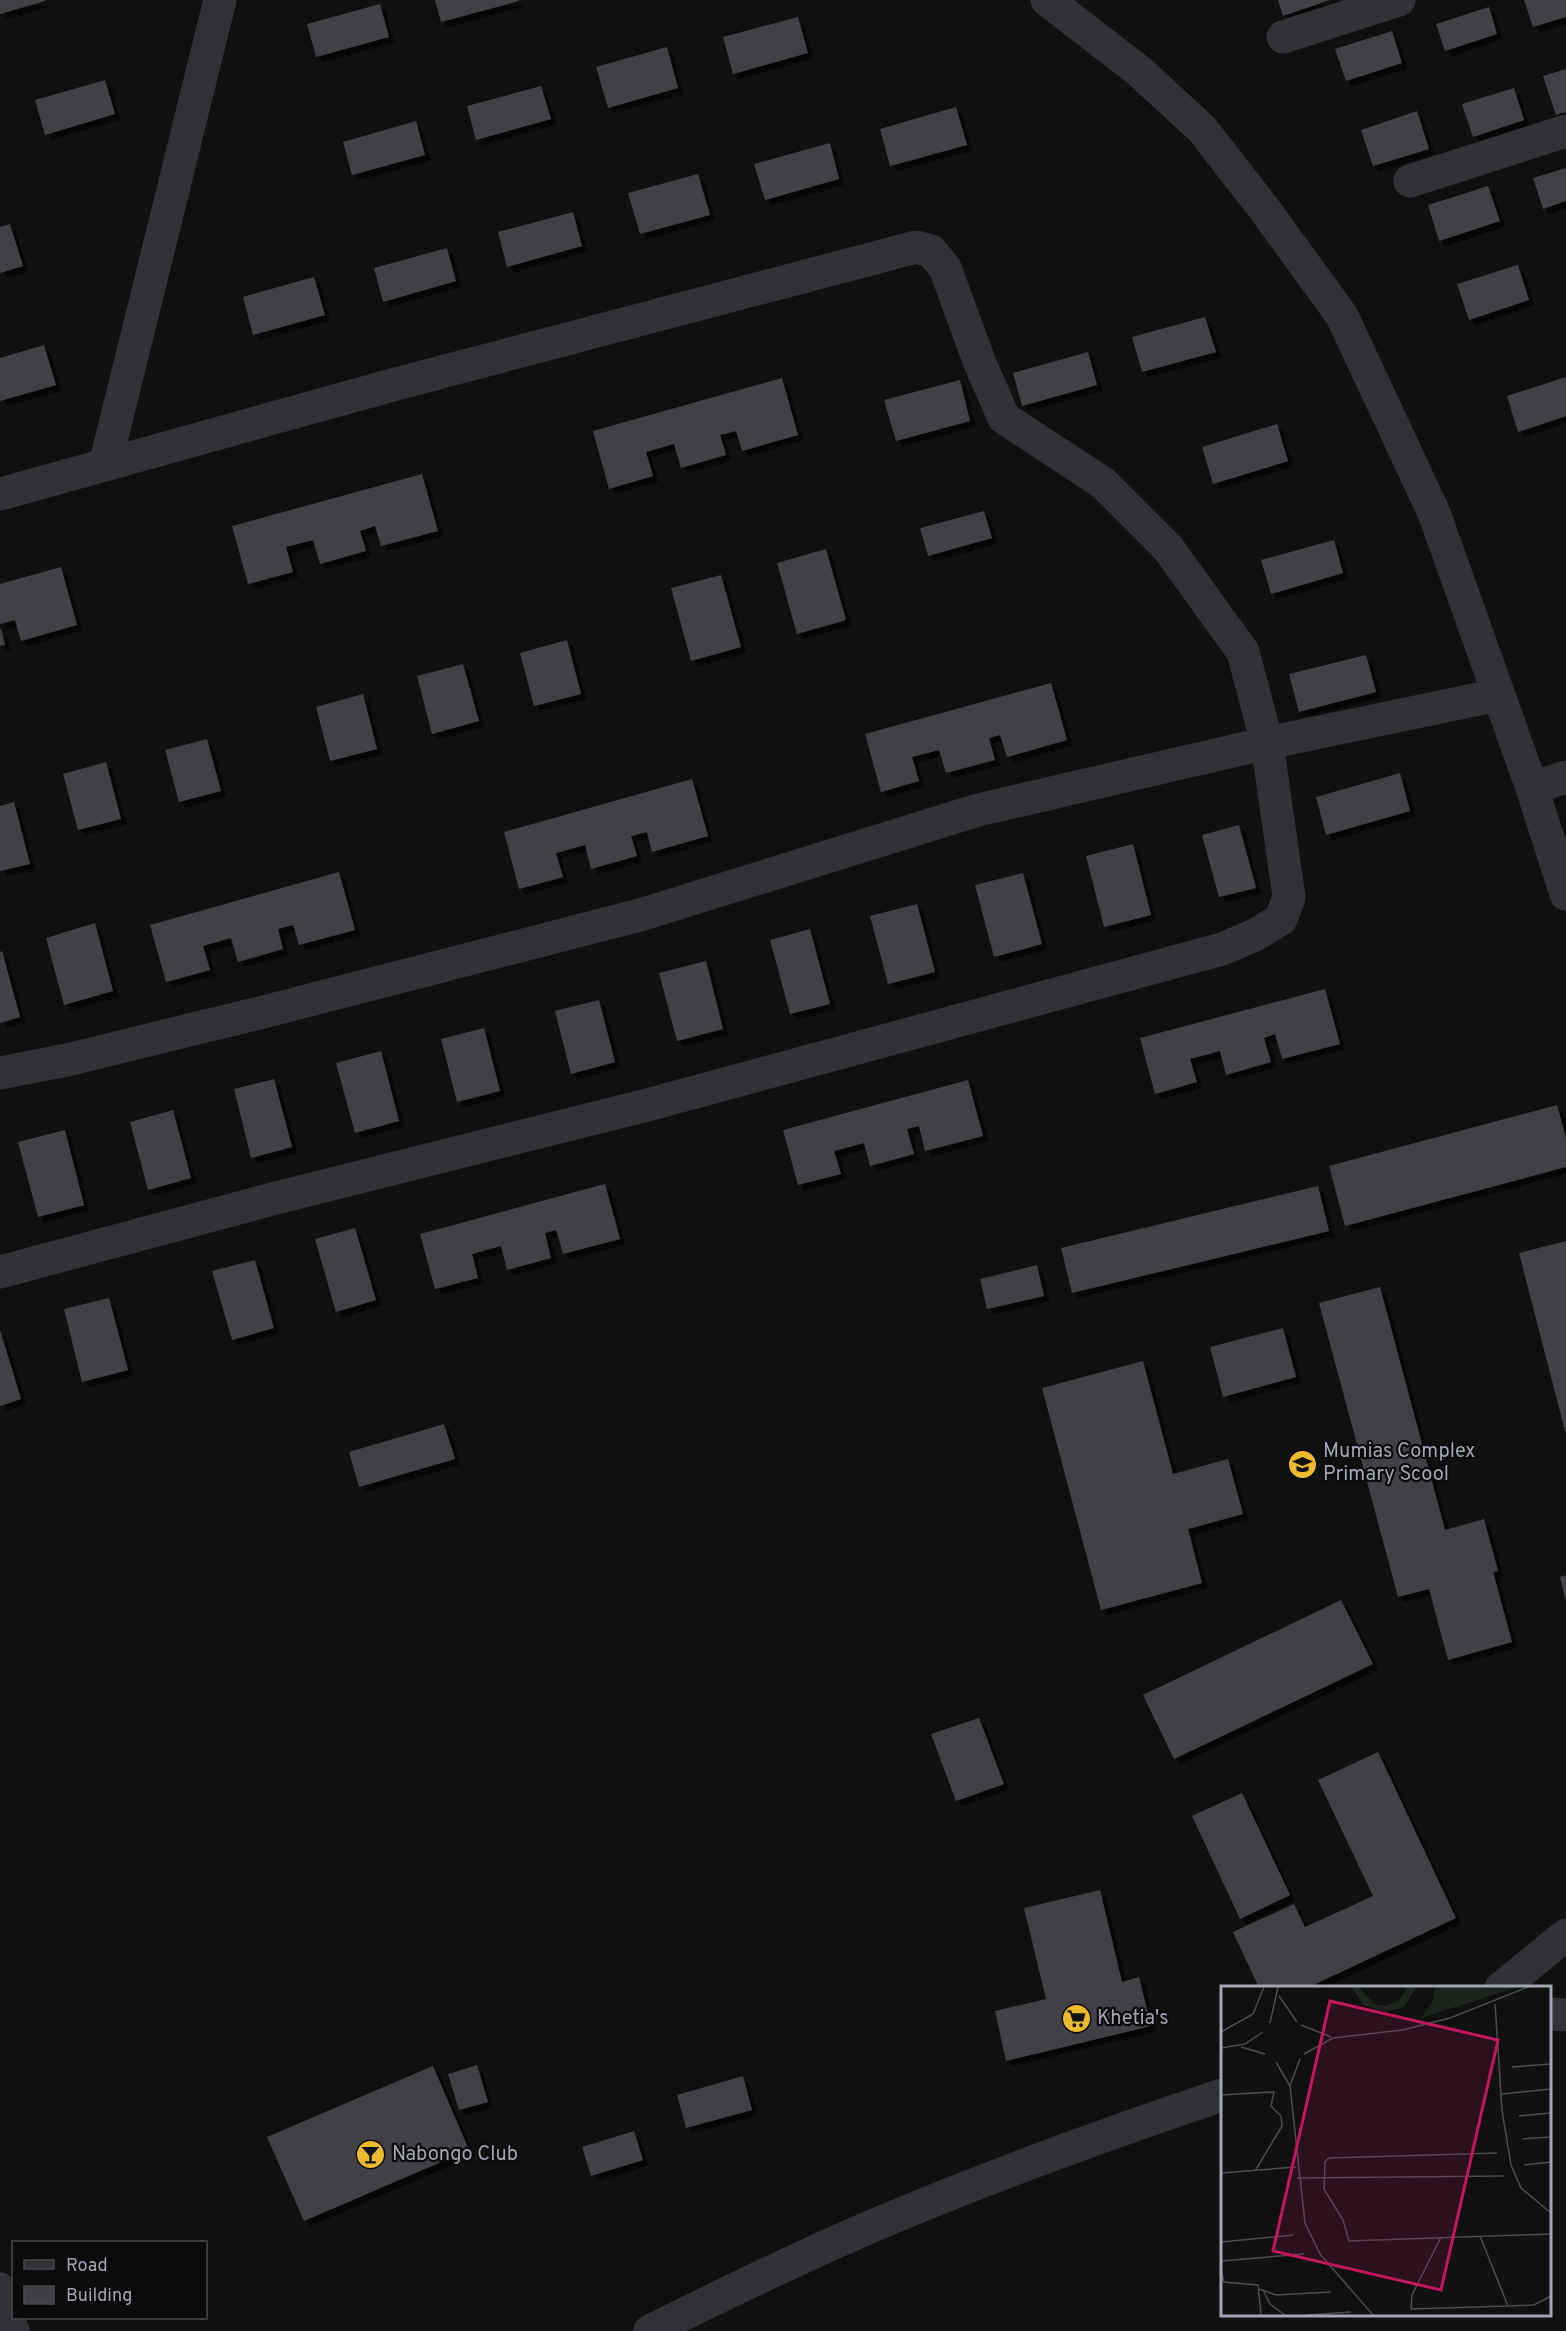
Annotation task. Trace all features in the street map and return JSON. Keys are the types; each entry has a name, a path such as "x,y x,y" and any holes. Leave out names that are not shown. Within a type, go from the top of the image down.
{"street":[{"path":"105,465 220,0"},
{"path":"1047,0 1139,71 1202,129 1265,210 1342,316 1434,513 1532,788 1566,894"},
{"path":"1283,37 1399,0"},
{"path":"1410,181 1566,131"},
{"path":"0,494 385,387 916,247 931,251 945,268 981,366 1004,418 1103,483 1168,548 1243,652 1268,743 1289,897 1281,919 1244,940 1222,949 662,1101 276,1198 0,1272"},
{"path":"0,1073 67,1060 271,1010 640,915 978,810 1268,743 1498,696"},
{"path":"1532,788 1566,777"},
{"path":"1503,1986 1566,1935"},
{"path":"1551,2014 1566,2015"},
{"path":"650,2331 876,2224 1090,2140 1221,2095"},
{"path":"0,2289 13,2331"}],"building":[{"path":"0,0 45,0 45,1 0,14"},
{"path":"435,0 519,0 519,1 441,22"},
{"path":"1278,0 1330,0 1283,16"},
{"path":"1524,0 1566,0 1566,17 1533,27"},
{"path":"380,4 389,37 316,57 307,24"},
{"path":"1489,7 1497,34 1445,51 1436,24"},
{"path":"798,17 808,53 733,74 723,37"},
{"path":"1392,31 1402,63 1346,81 1335,49"},
{"path":"667,47 678,88 608,108 596,67"},
{"path":"1566,69 1566,112 1556,115 1543,76"},
{"path":"105,80 115,114 45,135 35,100"},
{"path":"541,86 551,119 476,140 467,106"},
{"path":"1514,88 1524,120 1473,137 1462,104"},
{"path":"956,107 967,145 890,166 880,129"},
{"path":"1417,111 1429,149 1373,166 1361,130"},
{"path":"416,121 425,155 352,175 343,142"},
{"path":"830,143 839,179 765,200 754,164"},
{"path":"1566,168 1566,201 1543,209 1533,178"},
{"path":"698,174 710,215 640,234 628,193"},
{"path":"1488,186 1500,221 1439,241 1428,205"},
{"path":"573,212 582,246 507,267 498,232"},
{"path":"10,224 23,266 0,273 0,227"},
{"path":"447,248 456,281 383,302 374,268"},
{"path":"1518,265 1529,300 1469,320 1457,284"},
{"path":"314,277 325,315 253,335 243,297"},
{"path":"1205,317 1216,352 1142,372 1132,337"},
{"path":"44,345 56,385 0,401 0,358"},
{"path":"1088,352 1097,385 1022,406 1013,373"},
{"path":"1566,377 1566,416 1518,432 1507,396"},
{"path":"782,378 798,435 742,451 736,431 720,435 726,455 681,468 674,444 646,452 653,476 609,489 593,431"},
{"path":"960,380 970,421 896,441 884,400"},
{"path":"1277,424 1288,461 1213,484 1202,447"},
{"path":"422,474 438,531 381,546 375,526 360,531 366,551 320,564 313,540 286,547 293,572 248,584 232,526"},
{"path":"984,511 992,538 928,556 920,528"},
{"path":"1334,540 1343,573 1271,594 1261,560"},
{"path":"826,549 846,620 797,634 777,563"},
{"path":"61,567 77,625 21,641 15,620 0,624 0,584"},
{"path":"721,575 741,647 691,661 671,588"},
{"path":"0,629 5,645 0,646"},
{"path":"567,640 581,694 534,706 520,653"},
{"path":"1366,655 1376,692 1299,712 1289,674"},
{"path":"463,664 479,721 432,734 417,676"},
{"path":"1051,683 1067,740 1007,757 1000,735 989,738 995,760 946,773 939,750 912,757 919,781 881,792 865,734"},
{"path":"363,694 377,749 330,761 316,707"},
{"path":"207,739 221,791 179,802 165,750"},
{"path":"106,762 121,819 78,830 63,774"},
{"path":"1400,773 1410,811 1326,835 1316,797"},
{"path":"692,779 708,836 652,852 647,832 631,836 637,856 591,869 585,845 556,853 563,877 519,889 504,832"},
{"path":"14,802 30,864 0,871 0,806"},
{"path":"1239,825 1256,888 1219,897 1202,835"},
{"path":"1133,844 1151,915 1104,927 1086,856"},
{"path":"339,872 355,930 299,945 293,925 278,929 283,949 238,962 231,938 203,946 210,970 166,982 150,925"},
{"path":"1023,873 1042,944 994,957 975,885"},
{"path":"917,904 935,972 888,984 870,916"},
{"path":"95,923 113,991 64,1005 46,938"},
{"path":"810,929 830,1004 790,1014 770,940"},
{"path":"2,951 20,1017 0,1023 0,952"},
{"path":"706,961 723,1029 677,1041 659,973"},
{"path":"1325,989 1340,1044 1282,1059 1275,1034 1264,1038 1271,1062 1226,1075 1220,1051 1190,1059 1197,1082 1155,1094 1140,1038"},
{"path":"599,1000 615,1062 571,1074 555,1011"},
{"path":"484,1028 500,1091 457,1102 441,1039"},
{"path":"381,1051 399,1121 355,1133 336,1063"},
{"path":"274,1079 292,1147 251,1158 234,1089"},
{"path":"968,1080 983,1136 925,1151 919,1126 907,1129 914,1154 870,1166 864,1143 834,1151 841,1174 798,1185 783,1130"},
{"path":"1557,1105 1566,1138 1566,1167 1345,1226 1329,1166"},
{"path":"173,1110 191,1178 148,1190 130,1122"},
{"path":"65,1130 84,1205 38,1217 18,1142"},
{"path":"605,1184 620,1239 563,1254 556,1230 545,1233 551,1258 507,1270 501,1246 472,1254 478,1278 435,1289 420,1234"},
{"path":"1318,1186 1329,1231 1072,1293 1061,1248"},
{"path":"355,1228 376,1300 336,1312 315,1239"},
{"path":"1566,1241 1566,1431 1565,1431 1519,1253"},
{"path":"255,1260 274,1328 232,1340 212,1271"},
{"path":"1037,1265 1044,1296 987,1309 980,1279"},
{"path":"1380,1287 1445,1530 1484,1519 1498,1571 1493,1572 1512,1642 1448,1660 1429,1589 1398,1597 1319,1303"},
{"path":"109,1298 128,1370 82,1382 64,1309"},
{"path":"1283,1328 1296,1377 1223,1397 1210,1347"},
{"path":"0,1330 21,1399 0,1406"},
{"path":"1143,1361 1173,1474 1228,1459 1243,1514 1188,1529 1202,1583 1101,1610 1042,1388"},
{"path":"444,1424 455,1459 359,1487 349,1452"},
{"path":"1566,1575 1566,1599 1565,1599 1560,1577"},
{"path":"1341,1600 1373,1664 1174,1759 1143,1695"},
{"path":"979,1718 1004,1784 956,1801 931,1734"},
{"path":"1378,1752 1456,1918 1311,1986 1258,1986 1233,1932 1294,1904 1305,1927 1373,1896 1318,1780"},
{"path":"1242,1793 1290,1895 1240,1919 1192,1816"},
{"path":"1100,1890 1122,1982 1139,1977 1151,2026 1006,2061 995,2011 1046,1999 1024,1908"},
{"path":"477,2065 488,2102 459,2110 448,2074"},
{"path":"433,2066 469,2150 304,2221 267,2137"},
{"path":"743,2076 752,2110 686,2128 677,2095"},
{"path":"634,2131 643,2160 591,2176 582,2147"}],"place":[{"name":"Mumias Complex Primary Scool","path":"1302,1464"},
{"name":"Khetia's","path":"1076,2019"},
{"name":"Nabongo Club","path":"371,2155"}]}
